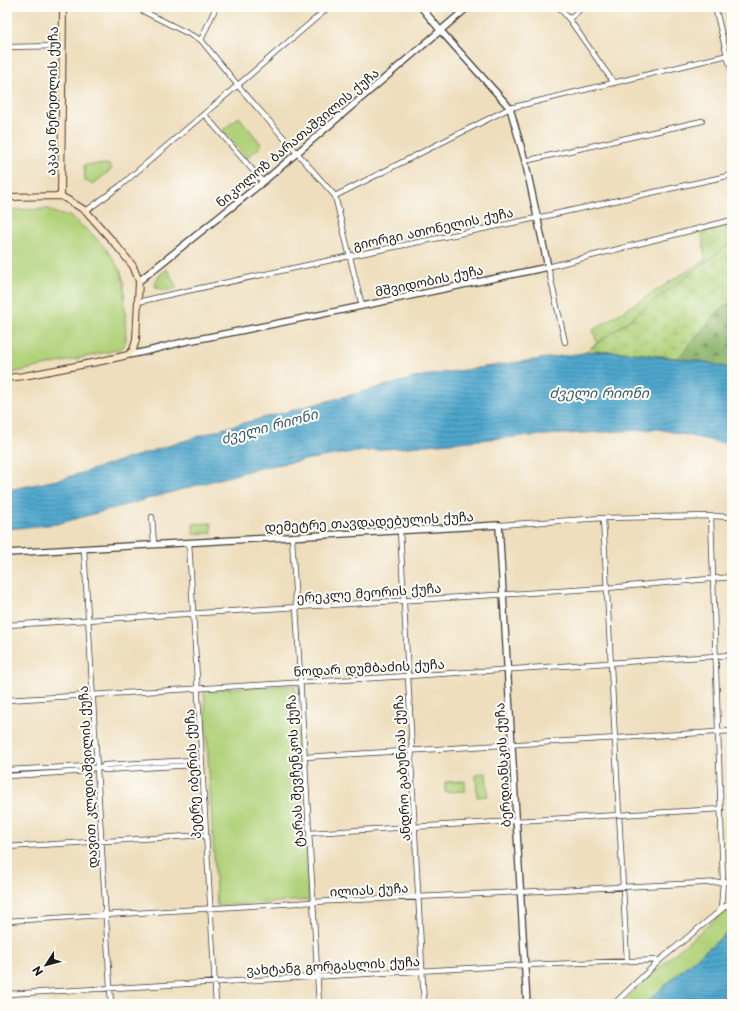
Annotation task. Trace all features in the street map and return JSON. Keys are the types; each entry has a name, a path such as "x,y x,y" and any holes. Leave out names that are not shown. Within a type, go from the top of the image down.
{"main road":[{"name":"აკაკი წერეთლის ქუჩა","path":"61,196 63,7"},
{"path":"7,197 61,196 86,211 133,266 139,281 136,340 133,350 128,355 102,362 7,378"}],"street":[{"path":"135,7 201,40 238,85 335,196 362,306"},
{"path":"201,40 216,7"},
{"path":"86,211 120,186 329,7"},
{"path":"421,7 510,108 525,161 565,342"},
{"name":"ნიკოლოზ ბარათაშვილის ქუჩა","path":"139,281 263,182 296,152 468,7"},
{"path":"558,7 569,19 614,83"},
{"path":"569,19 583,7"},
{"path":"715,7 729,54 732,72"},
{"path":"7,47 62,46"},
{"path":"335,196 510,108 729,54"},
{"path":"204,114 263,182"},
{"path":"525,161 702,121"},
{"name":"გიორგი ათონელის ქუჩა","path":"138,302 350,256 537,218 732,175"},
{"name":"მშვიდობის ქუჩა","path":"128,355 174,344 287,322 548,267 732,220"},
{"path":"136,340 140,353"},
{"path":"711,516 723,882 721,910"},
{"path":"152,517 154,544"},
{"name":"დემეტრე თავდადებულის ქუჩა","path":"7,553 603,518 732,517"},
{"path":"603,518 627,961"},
{"name":"ბერდიანსკის ქუჩა","path":"499,525 527,1004"},
{"name":"ანდრო გაბუნიას ქუჩა","path":"400,530 424,1004"},
{"name":"ტარას შევჩენკოს ქუჩა","path":"292,537 319,1004"},
{"name":"პეტრე იბერის ქუჩა","path":"189,542 198,688 199,762 206,835 216,1004"},
{"name":"დავით კლდიაშვილის ქუჩა","path":"84,549 111,1004"},
{"name":"ერეკლე მეორის ქუჩა","path":"7,626 607,588 732,577"},
{"name":"ნოდარ დუმბაძის ქუჩა","path":"7,700 732,655"},
{"path":"305,757 732,731"},
{"path":"7,770 90,766 104,770 194,765 199,762"},
{"path":"7,776 90,771 97,768"},
{"path":"309,833 721,809"},
{"path":"7,847 206,835"},
{"name":"ილიას ქუჩა","path":"7,921 313,902 732,881"},
{"path":"614,1004 660,960 732,901"},
{"name":"ვახტანგ გორგასლის ქუჩა","path":"7,994 525,965 660,960"}],"green space":[{"path":"239,117 262,145 247,158 223,130"},
{"path":"108,164 112,169 93,184 85,181 84,165"},
{"path":"49,209 58,214 68,215 94,236 107,250 121,272 124,283 126,340 121,349 7,374 7,361 14,353 13,348 7,338 7,210"},
{"path":"732,225 732,300 718,312 678,358 632,353 584,353 597,343 593,330 705,260 702,232"},
{"path":"732,242 732,300 718,312 678,358 607,351 584,353 632,318"},
{"path":"167,269 177,288 169,290 159,289 155,284 159,276"},
{"path":"732,300 732,369 706,362 678,358 718,312"},
{"path":"211,523 212,533 193,534 193,524"},
{"path":"295,685 309,900 217,906 204,690"},
{"path":"486,773 488,796 477,797 476,774"},
{"path":"465,781 465,791 445,792 445,782"},
{"path":"732,905 732,929 685,967 645,1004 619,1004 673,955"}],"water":[{"name":"ძველი რიონი","path":"596,351 632,353 706,362 732,369 732,445 658,429 511,437 346,453 259,468 57,524 7,529 7,490 62,479 221,429 422,376"},
{"path":"732,929 732,1004 645,1004 685,967"}]}
